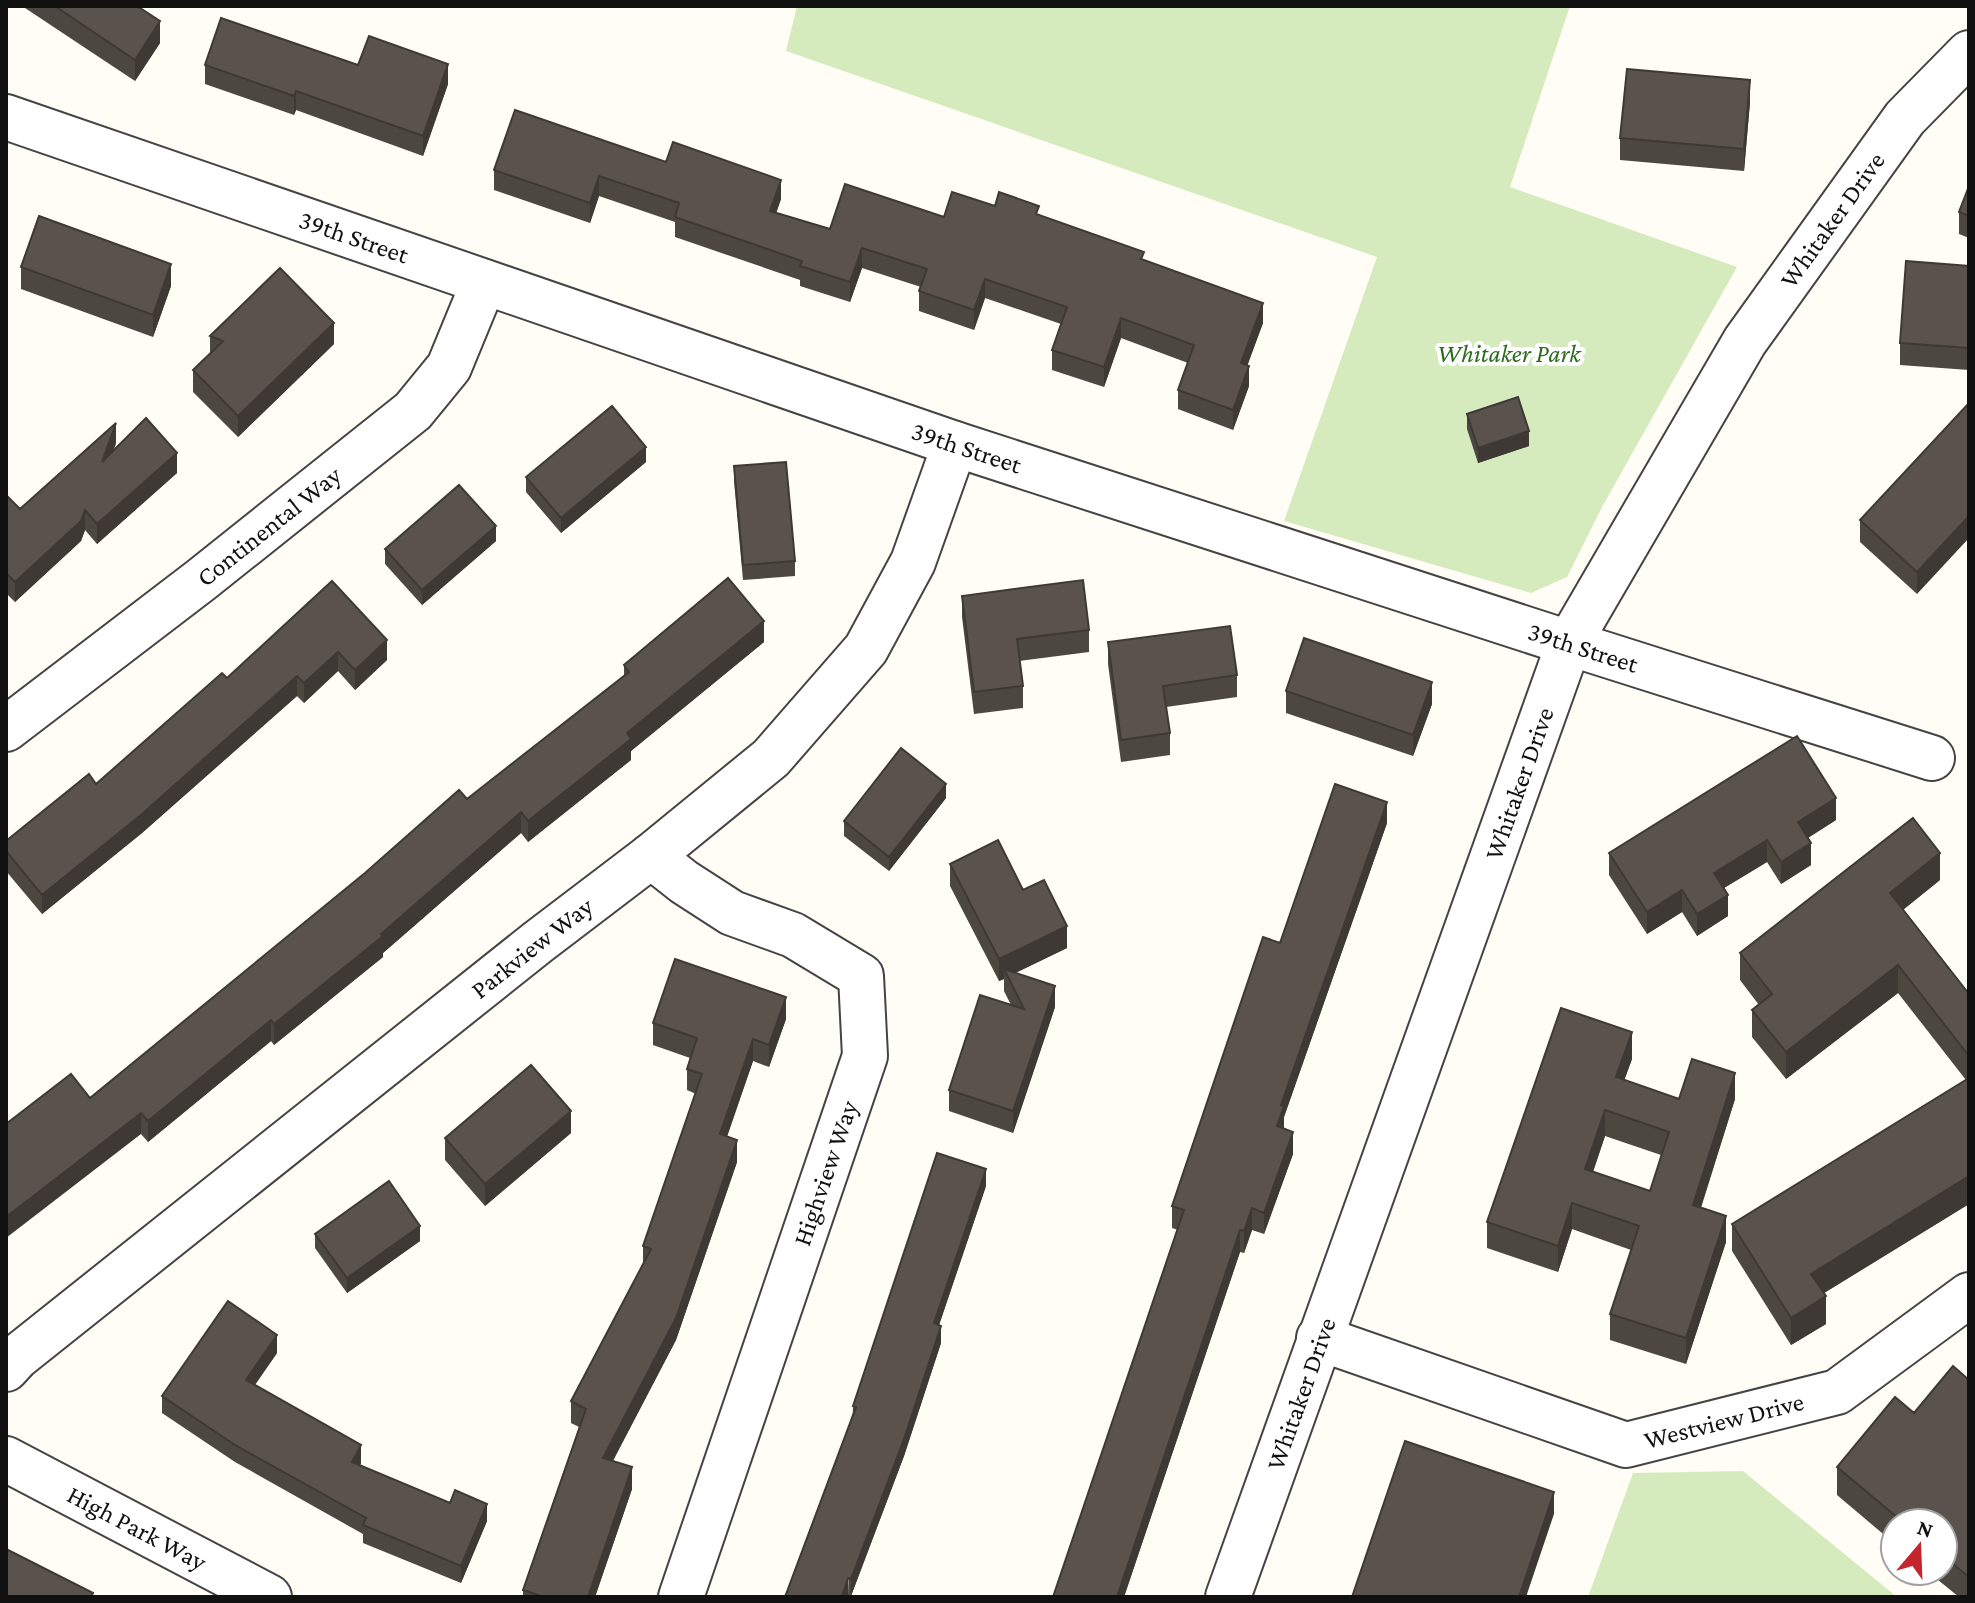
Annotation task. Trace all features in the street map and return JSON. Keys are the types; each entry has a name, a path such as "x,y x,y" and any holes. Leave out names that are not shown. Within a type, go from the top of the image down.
{"street":[{"name":"Whitaker Drive","path":"1228,1597 1569,643 1745,341 1905,118 1969,53"},
{"name":"39th Street","path":"6,117 955,444 1932,758"},
{"name":"Continental Way","path":"6,729 201,580 413,411 449,367 484,282"},
{"name":"Parkview Way","path":"6,1369 771,758 866,649 913,562 955,444"},
{"name":"Highview Way","path":"651,856 732,913 793,935 861,976 865,1056 681,1597"},
{"name":"Westview Drive","path":"1319,1338 1626,1445 1837,1392 1969,1295"},
{"name":"High Park Way","path":"6,1459 269,1597"}],"green space":[{"name":"Whitaker Park","path":"797,6 1570,6 1510,187 1737,267 1602,507 1567,577 1531,593 1284,521 1377,257 786,51"},
{"path":"1743,1471 1879,1582 1879,1587 1885,1587 1897,1597 1588,1597 1633,1473"}],"building":[{"path":"55,6 137,6 160,21 135,60"},
{"path":"221,18 358,65 369,36 448,64 423,136 296,91 294,96 205,65"},
{"path":"1627,69 1750,80 1744,149 1620,138"},
{"path":"515,110 666,162 673,142 781,180 770,211 830,229 845,184 944,217 952,192 995,206 999,192 1039,206 1036,214 1144,252 1141,259 1263,303 1241,363 1249,366 1233,410 1178,390 1194,345 1121,318 1104,367 1052,350 1067,307 985,279 974,310 919,291 927,269 862,248 850,282 800,266 802,261 675,217 679,203 599,176 590,203 494,170"},
{"path":"1969,186 1969,216 1959,212"},
{"path":"39,216 171,264 153,315 21,267"},
{"path":"1906,261 1969,266 1969,348 1900,343"},
{"path":"280,268 334,323 238,416 193,370 223,341 210,336"},
{"path":"1518,397 1529,431 1478,448 1467,414"},
{"path":"1969,403 1969,516 1917,572 1860,520"},
{"path":"612,406 646,447 561,518 526,477"},
{"path":"146,418 177,453 97,524 85,510 81,521 15,582 6,573 6,495 20,509 116,423 102,462"},
{"path":"786,462 795,561 743,565 734,466"},
{"path":"459,485 496,526 422,590 385,549"},
{"path":"728,578 764,621 627,733 631,739 528,821 521,812 381,934 383,936 274,1024 271,1020 148,1121 141,1113 6,1217 6,1124 71,1074 90,1098 365,873 459,790 467,799 629,672 624,665"},
{"path":"1083,580 1089,630 1017,639 1023,686 974,692 962,596"},
{"path":"332,581 387,640 355,670 338,652 304,683 297,676 142,814 42,895 6,851 6,841 89,774 96,784 222,673 227,678"},
{"path":"1230,626 1237,675 1163,686 1170,733 1121,740 1108,642"},
{"path":"1304,638 1432,682 1413,735 1286,691"},
{"path":"1797,736 1836,798 1798,822 1811,843 1781,862 1767,840 1714,873 1728,895 1697,914 1682,890 1647,912 1609,853"},
{"path":"901,748 946,784 889,857 844,821"},
{"path":"1335,784 1387,802 1281,1105 1284,1106 1277,1126 1293,1132 1264,1213 1252,1208 1244,1231 1240,1230 1117,1597 1053,1597 1184,1210 1172,1206 1263,937 1280,943"},
{"path":"1913,818 1940,853 1890,893 1969,994 1969,1056 1898,965 1786,1052 1752,1010 1772,994 1740,953"},
{"path":"998,840 1023,890 1044,880 1067,926 999,959 950,864"},
{"path":"675,959 786,997 769,1045 753,1039 720,1134 737,1140 676,1318 603,1458 632,1467 588,1597 544,1597 523,1590 586,1409 571,1401 651,1249 643,1246 702,1074 687,1069 697,1038 653,1023"},
{"path":"1004,969 1055,986 1013,1111 949,1090 980,995 1024,1009"},
{"path":"1561,1008 1632,1032 1616,1077 1679,1099 1692,1059 1735,1073 1693,1205 1726,1216 1686,1338 1610,1314 1639,1226 1572,1203 1558,1246 1487,1222","holes":["1605,1110 1669,1132 1650,1191 1585,1169"]},
{"path":"531,1065 571,1111 485,1184 445,1138"},
{"path":"1969,1078 1969,1176 1811,1274 1826,1296 1791,1318 1732,1224"},
{"path":"937,1153 986,1169 934,1323 941,1326 904,1439 842,1597 785,1597 856,1407 853,1406"},
{"path":"389,1181 420,1226 347,1278 315,1234"},
{"path":"228,1301 277,1335 246,1380 361,1445 352,1462 450,1503 455,1490 487,1504 461,1566 363,1525 366,1518 235,1445 162,1396"},
{"path":"1953,1366 1969,1380 1969,1577 1959,1569 1959,1507 1885,1507 1837,1467 1895,1397 1914,1413"},
{"path":"1405,1441 1554,1492 1519,1597 1352,1597"},
{"path":"6,1549 93,1593 91,1597 6,1597"}]}
